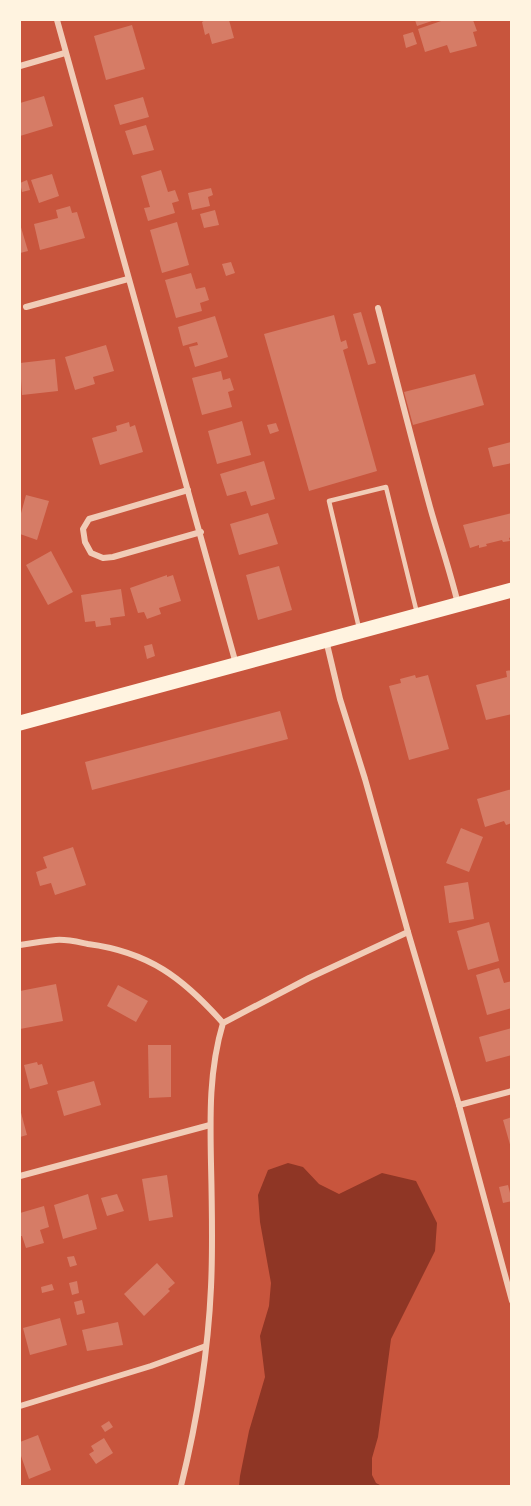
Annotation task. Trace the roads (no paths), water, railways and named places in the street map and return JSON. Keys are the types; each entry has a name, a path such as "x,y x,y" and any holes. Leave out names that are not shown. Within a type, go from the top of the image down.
{"main road":[{"path":"20,723 512,590"}],"street":[{"path":"57,20 237,664"},
{"path":"20,66 65,53"},
{"path":"26,307 128,279"},
{"path":"378,308 458,604"},
{"path":"188,490 89,519 83,529 85,542 91,553 102,558 113,557 201,532"},
{"path":"326,639 340,699 459,1105 512,1301"},
{"path":"181,1486 201,1389 206,1346 211,1288 211,1073 223,1023 309,978 408,932"},
{"path":"20,945 58,940 98,945 137,955 184,984 223,1023"},
{"path":"459,1105 512,1090"},
{"path":"20,1176 210,1125"},
{"path":"20,1406 206,1346"}],"lane":[{"path":"359,630 329,501 387,487 418,615"}]}
